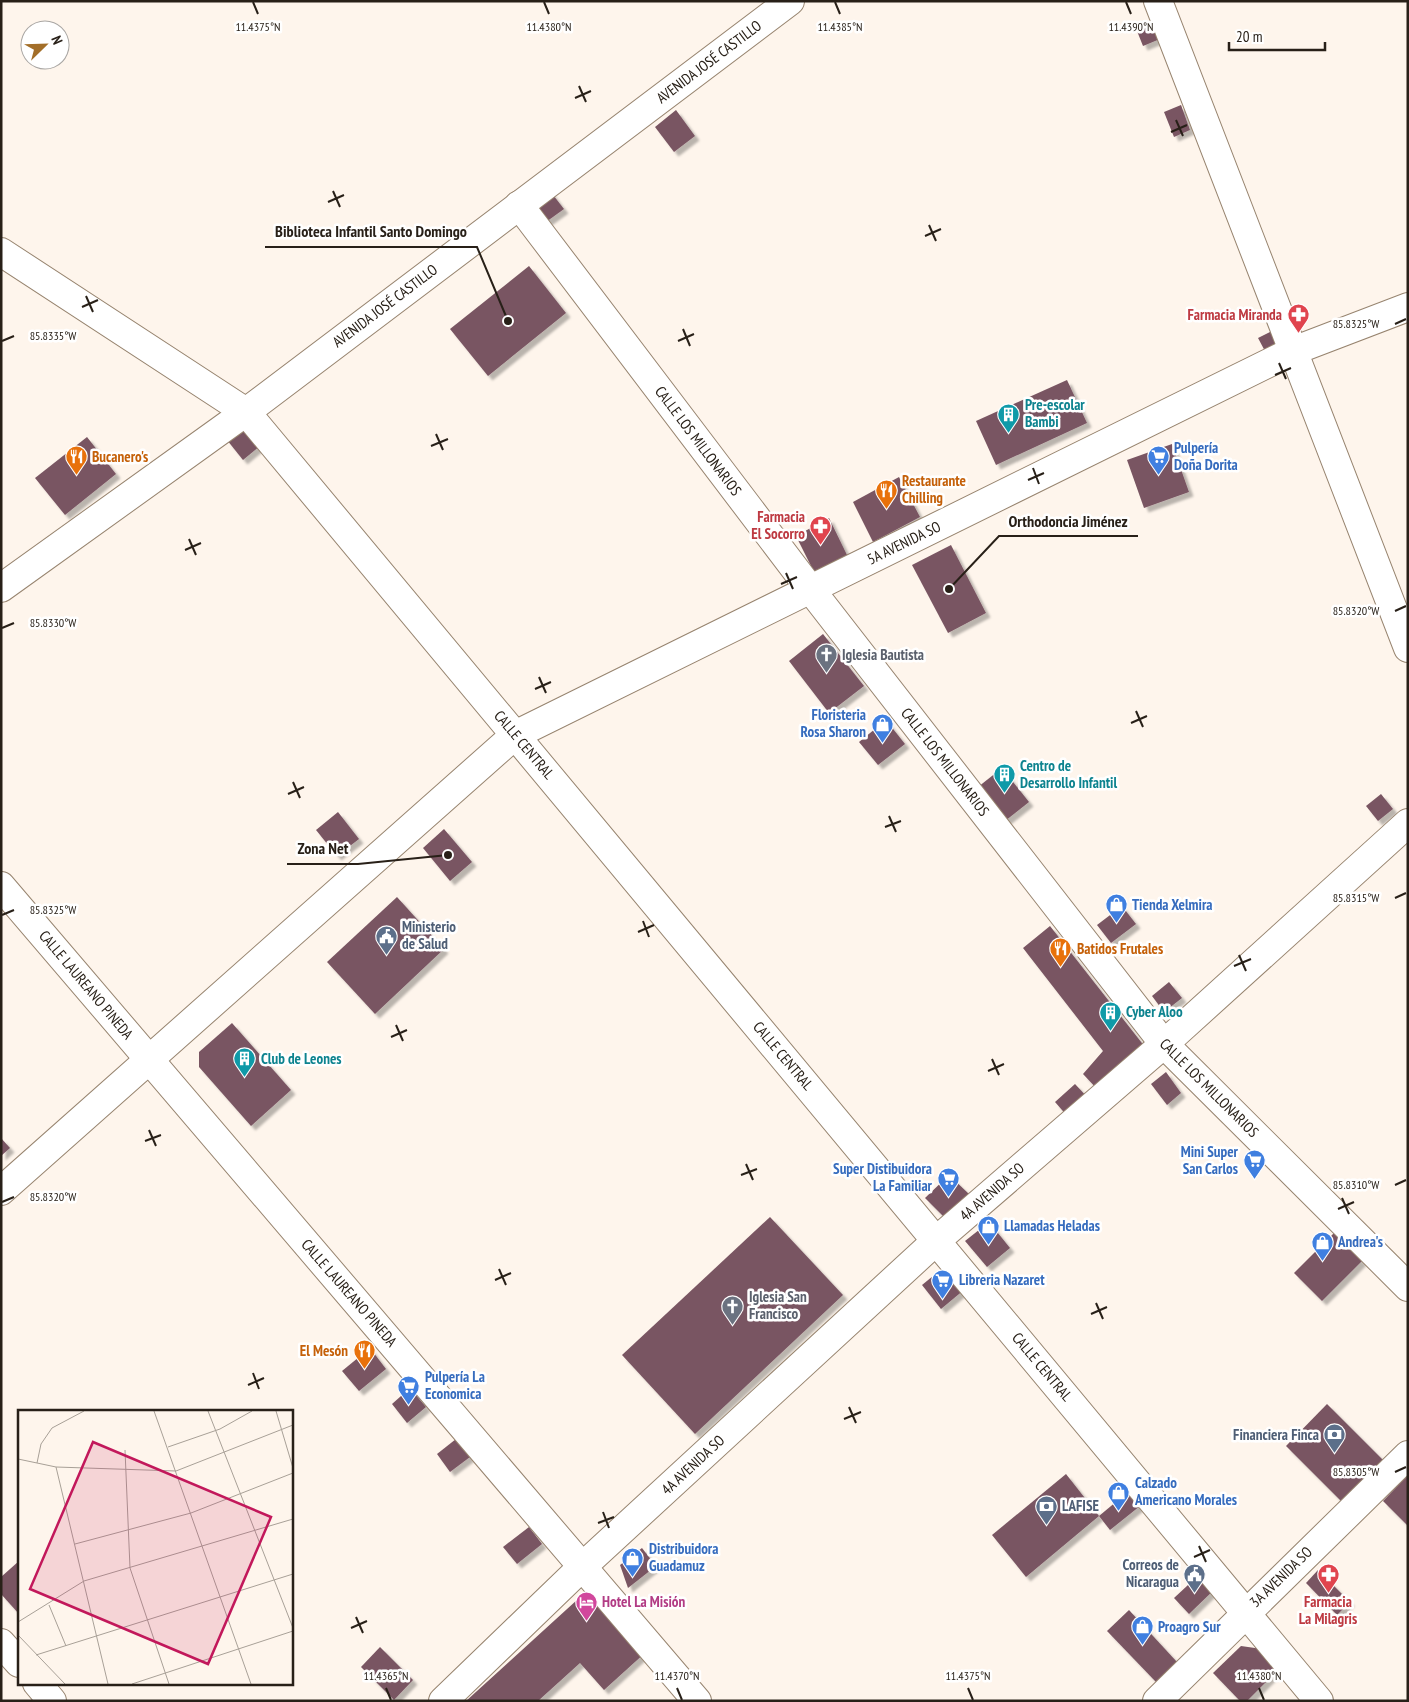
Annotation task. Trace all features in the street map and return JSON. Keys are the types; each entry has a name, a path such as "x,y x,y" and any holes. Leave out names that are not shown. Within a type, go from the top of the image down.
{"street":[{"name":"AVENIDA JOSÉ CASTILLO","path":"1,588 246,412 790,1"},
{"path":"1158,1 1408,648"},
{"name":"CALLE LOS MILLONARIOS","path":"519,205 810,590 1164,1044 1408,1287"},
{"name":"CALLE CENTRAL","path":"1,252 246,412 1319,1701"},
{"name":"5A AVENIDA SO","path":"1,1191 516,735 1293,351 1408,307"},
{"name":"4A AVENIDA SO","path":"443,1701 582,1567 936,1240 1164,1044 1408,822"},
{"name":"CALLE LAUREANO PINEDA","path":"1,886 696,1701"},
{"name":"3A AVENIDA SO","path":"1157,1701 1246,1611 1408,1455"},
{"path":"1,1643 18,1661"},
{"path":"38,1684 52,1701"}],"building":[{"path":"1154,24 1160,39 1143,46 1137,31"},
{"path":"1181,105 1190,130 1174,137 1164,112"},
{"path":"676,110 695,136 674,152 655,127"},
{"path":"550,191 564,209 546,222 532,205"},
{"path":"529,266 566,313 488,376 450,329"},
{"path":"1274,330 1282,344 1266,353 1258,338"},
{"path":"1067,380 1087,423 996,465 976,421"},
{"path":"244,425 260,446 243,460 227,440"},
{"name":"Bucanero's","path":"87,437 116,474 65,515 35,478"},
{"name":"Pulpería Doña Dorita","path":"1172,444 1189,492 1144,508 1127,460"},
{"name":"Restaurante Chilling","path":"899,477 920,517 873,542 853,502"},
{"name":"Farmacia El Socorro","path":"829,518 847,555 814,572 796,536"},
{"path":"951,545 986,613 948,633 912,565"},
{"name":"Iglesia Bautista","path":"823,634 864,686 829,713 789,661"},
{"name":"Floristeria Rosa Sharon","path":"886,720 905,744 878,765 859,742"},
{"name":"Centro de Desarrollo Infantil","path":"1002,768 1029,802 1005,821 978,787"},
{"path":"1381,794 1393,809 1378,821 1366,806"},
{"path":"338,812 359,839 337,856 316,830"},
{"path":"444,829 472,862 450,881 423,848"},
{"name":"Ministerio de Salud","path":"397,897 444,949 375,1014 327,962"},
{"name":"Tienda Xelmira","path":"1122,906 1136,924 1111,943 1097,925"},
{"path":"1050,926 1145,1047 1099,1091 1083,1074 1103,1051 1023,948"},
{"path":"1169,982 1182,998 1164,1012 1152,996"},
{"name":"Club de Leones","path":"232,1023 291,1090 251,1126 199,1067 199,1052"},
{"path":"1166,1072 1181,1093 1167,1105 1151,1084"},
{"path":"1075,1084 1089,1099 1069,1118 1055,1102"},
{"path":"1,1138 10,1148 1,1156"},
{"name":"Super Distibuidora La Familiar","path":"949,1175 970,1195 946,1219 925,1198"},
{"name":"Iglesia San Francisco","path":"770,1217 843,1295 695,1434 622,1355"},
{"name":"Llamadas Heladas","path":"989,1222 1010,1248 987,1267 965,1241"},
{"path":"1334,1233 1362,1261 1322,1301 1294,1273"},
{"name":"Libreria Nazaret","path":"933,1276 956,1279 965,1289 941,1309 922,1285"},
{"name":"El Mesón","path":"370,1348 386,1369 359,1391 342,1371"},
{"name":"Pulpería La Economica","path":"410,1388 426,1407 407,1423 392,1404"},
{"name":"Financiera Finca","path":"1327,1404 1384,1461 1343,1503 1286,1446"},
{"path":"456,1439 470,1457 450,1472 437,1454"},
{"name":"LAFISE","path":"1066,1474 1099,1516 1026,1577 992,1535"},
{"path":"1408,1475 1408,1526 1383,1501"},
{"name":"Calzado Americano Morales","path":"1129,1491 1140,1506 1110,1530 1099,1516"},
{"path":"529,1527 542,1544 517,1564 503,1547"},
{"name":"Distribuidora Guadamuz","path":"642,1548 656,1566 628,1588 620,1565"},
{"path":"18,1562 18,1613 1,1594 1,1577"},
{"name":"Farmacia La Milagris","path":"1318,1570 1350,1602 1337,1615 1306,1583"},
{"name":"Correos de Nicaragua","path":"1202,1572 1216,1588 1189,1614 1174,1598"},
{"name":"Hotel La Misión","path":"589,1589 646,1652 604,1690 580,1663 538,1701 466,1701"},
{"name":"Proagro Sur","path":"1129,1610 1177,1662 1156,1682 1107,1631"},
{"path":"1241,1646 1262,1649 1280,1668 1247,1701 1240,1701 1213,1673"},
{"path":"380,1647 413,1680 394,1700 361,1667"}],"place":[{"name":"Biblioteca Infantil Santo Domingo","path":"508,321"},
{"name":"Farmacia Miranda","path":"1298,334"},
{"name":"Pre-escolar Bambi","path":"1009,433"},
{"name":"Bucanero's","path":"76,476"},
{"name":"Pulpería Doña Dorita","path":"1158,476"},
{"name":"Restaurante Chilling","path":"886,509"},
{"name":"Farmacia El Socorro","path":"821,545"},
{"name":"Orthodoncia Jiménez","path":"949,589"},
{"name":"Iglesia Bautista","path":"826,674"},
{"name":"Floristeria Rosa Sharon","path":"882,743"},
{"name":"Centro de Desarrollo Infantil","path":"1004,794"},
{"name":"Zona Net","path":"448,855"},
{"name":"Tienda Xelmira","path":"1116,924"},
{"name":"Ministerio de Salud","path":"386,955"},
{"name":"Batidos Frutales","path":"1061,968"},
{"name":"Cyber Aloo","path":"1110,1031"},
{"name":"Club de Leones","path":"245,1078"},
{"name":"Mini Super San Carlos","path":"1254,1180"},
{"name":"Super Distibuidora La Familiar","path":"948,1197"},
{"name":"Llamadas Heladas","path":"988,1245"},
{"name":"Andrea's","path":"1322,1261"},
{"name":"Libreria Nazaret","path":"943,1299"},
{"name":"Iglesia San Francisco","path":"733,1325"},
{"name":"El Mesón","path":"364,1370"},
{"name":"Pulpería La Economica","path":"409,1405"},
{"name":"Financiera Finca","path":"1335,1454"},
{"name":"Calzado Americano Morales","path":"1119,1511"},
{"name":"LAFISE","path":"1046,1525"},
{"name":"Distribuidora Guadamuz","path":"633,1577"},
{"name":"Correos de Nicaragua","path":"1195,1593"},
{"name":"Farmacia La Milagris","path":"1328,1593"},
{"name":"Hotel La Misión","path":"586,1621"},
{"name":"Proagro Sur","path":"1142,1646"}]}
